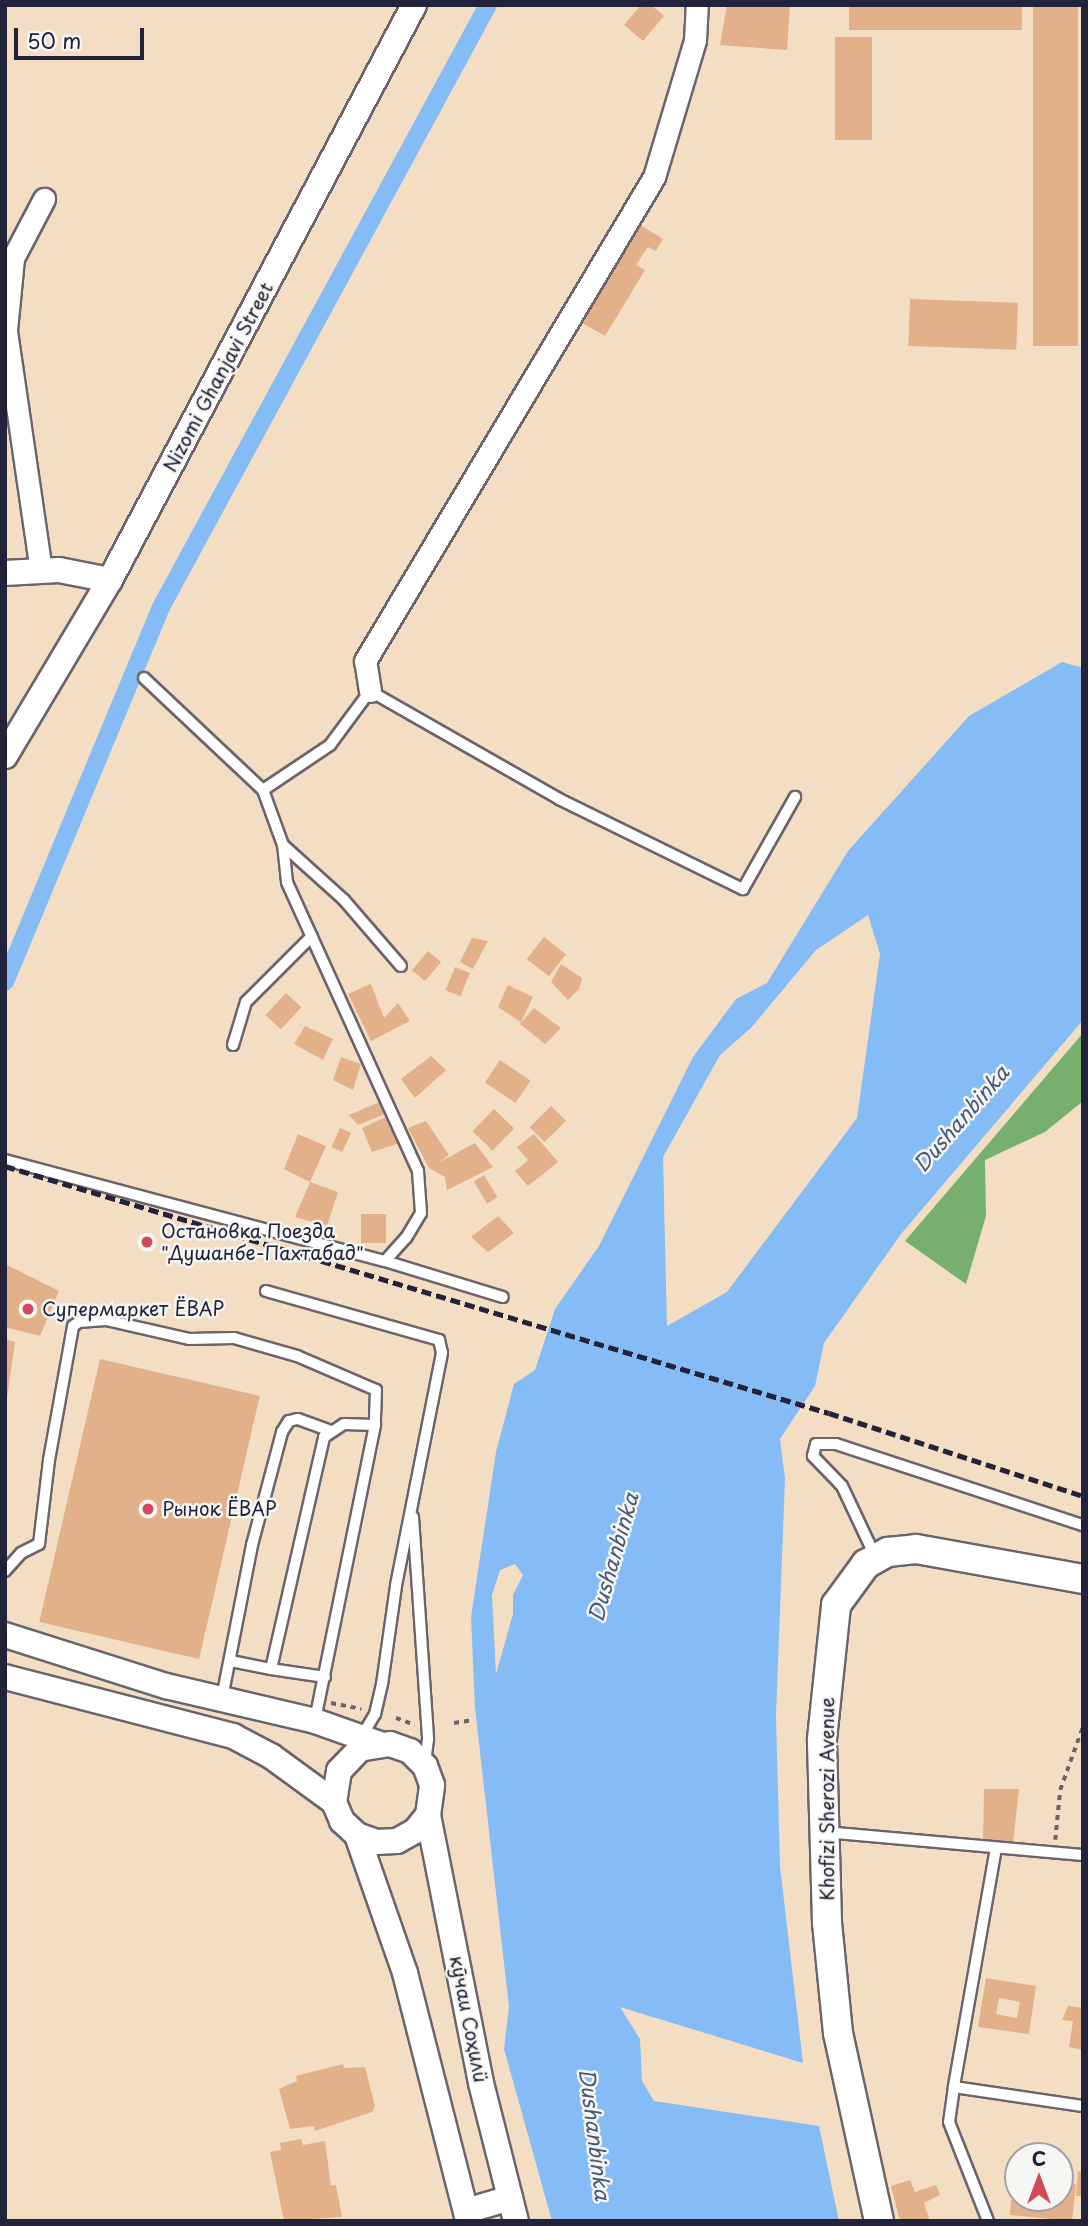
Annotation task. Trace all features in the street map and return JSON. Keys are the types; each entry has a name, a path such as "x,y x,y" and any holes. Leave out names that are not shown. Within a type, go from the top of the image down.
{"main road":[{"name":"Khofizi Sherozi Avenue","path":"879,2221 838,2033 823,1832 822,1739 830,1638 836,1605 852,1579 876,1559 888,1552 916,1549 1083,1579"}],"street":[{"name":"Nizomi Ghanjavi Street","path":"5,773 9,750 110,580 414,5"},
{"path":"370,691 365,661 654,177 695,40 697,5"},
{"path":"41,571 6,330 13,258 44,199"},
{"path":"5,573 41,571 110,580"},
{"path":"5,1635 166,1686 222,1698 317,1711 371,1740 410,1751 425,1766"},
{"path":"5,1677 233,1736 271,1756 334,1802"},
{"path":"371,1740 344,1762 335,1781 334,1802 342,1821 357,1835 376,1842 397,1841 415,1831 428,1815"},
{"name":"кӯчаи Соҳилӣ","path":"425,1766 433,1795 428,1815 481,2083 513,2210"},
{"path":"357,1835 405,1973 467,2216 513,2210"}],"lane":[{"path":"144,678 263,790 283,845 287,882 418,1171 421,1213 385,1261"},
{"path":"263,790 330,745 370,691 559,799 743,889 795,797"},
{"path":"283,845 344,900 401,966"},
{"path":"233,1045 246,1002 312,936"},
{"path":"5,1160 385,1261 503,1297"},
{"path":"266,1291 439,1340 439,1380 412,1506 371,1740"},
{"path":"5,1571 21,1552 39,1544 49,1460 74,1326 79,1322 106,1320 190,1339 234,1338 297,1356 376,1390 375,1425 317,1711"},
{"path":"222,1698 253,1545 282,1432 289,1421 298,1419 331,1431"},
{"path":"271,1669 324,1437 344,1424 375,1425"},
{"path":"876,1559 842,1486 813,1456 816,1444 836,1444 1083,1525"},
{"path":"412,1506 428,1739 425,1766"},
{"path":"231,1661 325,1677"},
{"path":"823,1832 1083,1856"},
{"path":"989,2221 949,2122 996,1848"},
{"path":"954,2087 1083,2106"}],"path":[{"path":"317,1711 363,1710"},
{"path":"396,1718 418,1726"},
{"path":"453,1723 472,1720"},
{"path":"1054,1852 1060,1790 1083,1726"}],"green space":[{"path":"1083,1033 1083,1101 1045,1132 985,1160 986,1216 966,1284 905,1241"}],"water":[{"name":"Dushanbinka","path":"1062,662 1083,668 1083,1020 901,1234 824,1343 815,1386 780,1439 785,1479 776,1716 780,1866 803,2063 620,2007 640,2039 642,2081 654,2101 819,2126 839,2221 552,2221 504,2049 509,2007 475,1708 471,1617 496,1452 514,1384 535,1370 555,1309 599,1246 693,1057 736,999 767,983 848,851 969,716","holes":["868,915 880,954 857,1118 727,1292 667,1326 663,1157 720,1055 751,1028 816,950","515,1564 523,1575 513,1595 513,1614 496,1674 492,1595 500,1570"]}],"building":[{"path":"641,5 651,5 664,16 643,41 624,25"},
{"path":"727,5 790,5 787,50 720,45"},
{"path":"849,5 1022,5 1022,30 849,30"},
{"path":"1033,5 1078,5 1078,346 1033,346"},
{"path":"835,37 872,37 872,140 835,140"},
{"path":"637,223 663,239 656,251 648,247 636,265 645,270 605,336 577,320"},
{"path":"910,299 1018,303 1016,350 908,346"},
{"path":"544,937 566,954 549,976 527,959"},
{"path":"472,938 488,941 473,969 460,962"},
{"path":"428,951 441,962 425,981 412,970"},
{"path":"561,964 582,978 579,989 568,1000 551,982"},
{"path":"455,967 470,973 460,996 446,990"},
{"path":"371,984 384,1018 398,1003 410,1021 371,1041 348,994"},
{"path":"508,985 533,997 521,1022 498,1007"},
{"path":"286,993 301,1007 281,1029 266,1015"},
{"path":"534,1008 561,1028 545,1044 520,1024"},
{"path":"305,1026 333,1039 323,1060 294,1044"},
{"path":"431,1056 446,1070 415,1098 401,1079"},
{"path":"341,1057 361,1064 353,1090 333,1080"},
{"path":"500,1060 531,1081 516,1103 485,1082"},
{"path":"382,1101 390,1112 358,1125 349,1115"},
{"path":"551,1106 566,1121 545,1142 530,1127"},
{"path":"494,1109 514,1128 493,1151 472,1131"},
{"path":"388,1116 397,1144 372,1152 362,1128"},
{"path":"426,1121 449,1155 438,1163 475,1143 493,1167 447,1190 445,1177 429,1168 408,1128"},
{"path":"340,1128 351,1133 342,1152 331,1147"},
{"path":"298,1134 326,1146 310,1182 284,1169"},
{"path":"534,1134 558,1162 528,1186 515,1171 528,1160 517,1147"},
{"path":"484,1175 497,1197 487,1203 474,1181"},
{"path":"310,1182 338,1192 327,1226 295,1217"},
{"path":"361,1214 386,1214 386,1243 361,1243"},
{"path":"498,1216 514,1233 488,1252 471,1237"},
{"name":"Супермаркет ЁВАР","path":"5,1264 59,1291 40,1336 5,1327"},
{"path":"5,1339 15,1342 7,1398 5,1398"},
{"name":"Рынок ЁВАР","path":"100,1359 260,1396 199,1659 39,1622"},
{"path":"984,1789 1019,1789 1013,1843 983,1840"},
{"path":"986,1978 1036,1986 1029,2034 978,2027","holes":["999,1998 1020,2002 1017,2018 996,2014"]},
{"path":"1068,2006 1083,2008 1083,2050 1069,2047 1073,2021 1062,2020"},
{"path":"343,2064 344,2068 365,2067 375,2106 372,2112 315,2131 314,2126 290,2129 279,2089 297,2081 296,2076"},
{"path":"301,2139 303,2145 325,2141 331,2186 336,2185 342,2217 284,2221 270,2152 281,2150 280,2143"},
{"path":"1078,2171 1083,2172 1083,2196 1076,2196"},
{"path":"910,2180 915,2192 936,2185 940,2195 924,2203 930,2221 900,2221 891,2186"},
{"path":"1010,2212 1073,2212 1072,2221 1010,2215"}],"waterway":[{"path":"5,982 160,609 488,5"}],"railway":[{"path":"5,1166 829,1413 1083,1496"}],"place":[{"name":"Остановка Поезда \"Душанбе-Пахтабад\"","path":"147,1242"},
{"name":"Супермаркет ЁВАР","path":"28,1309"},
{"name":"Рынок ЁВАР","path":"148,1509"}]}
